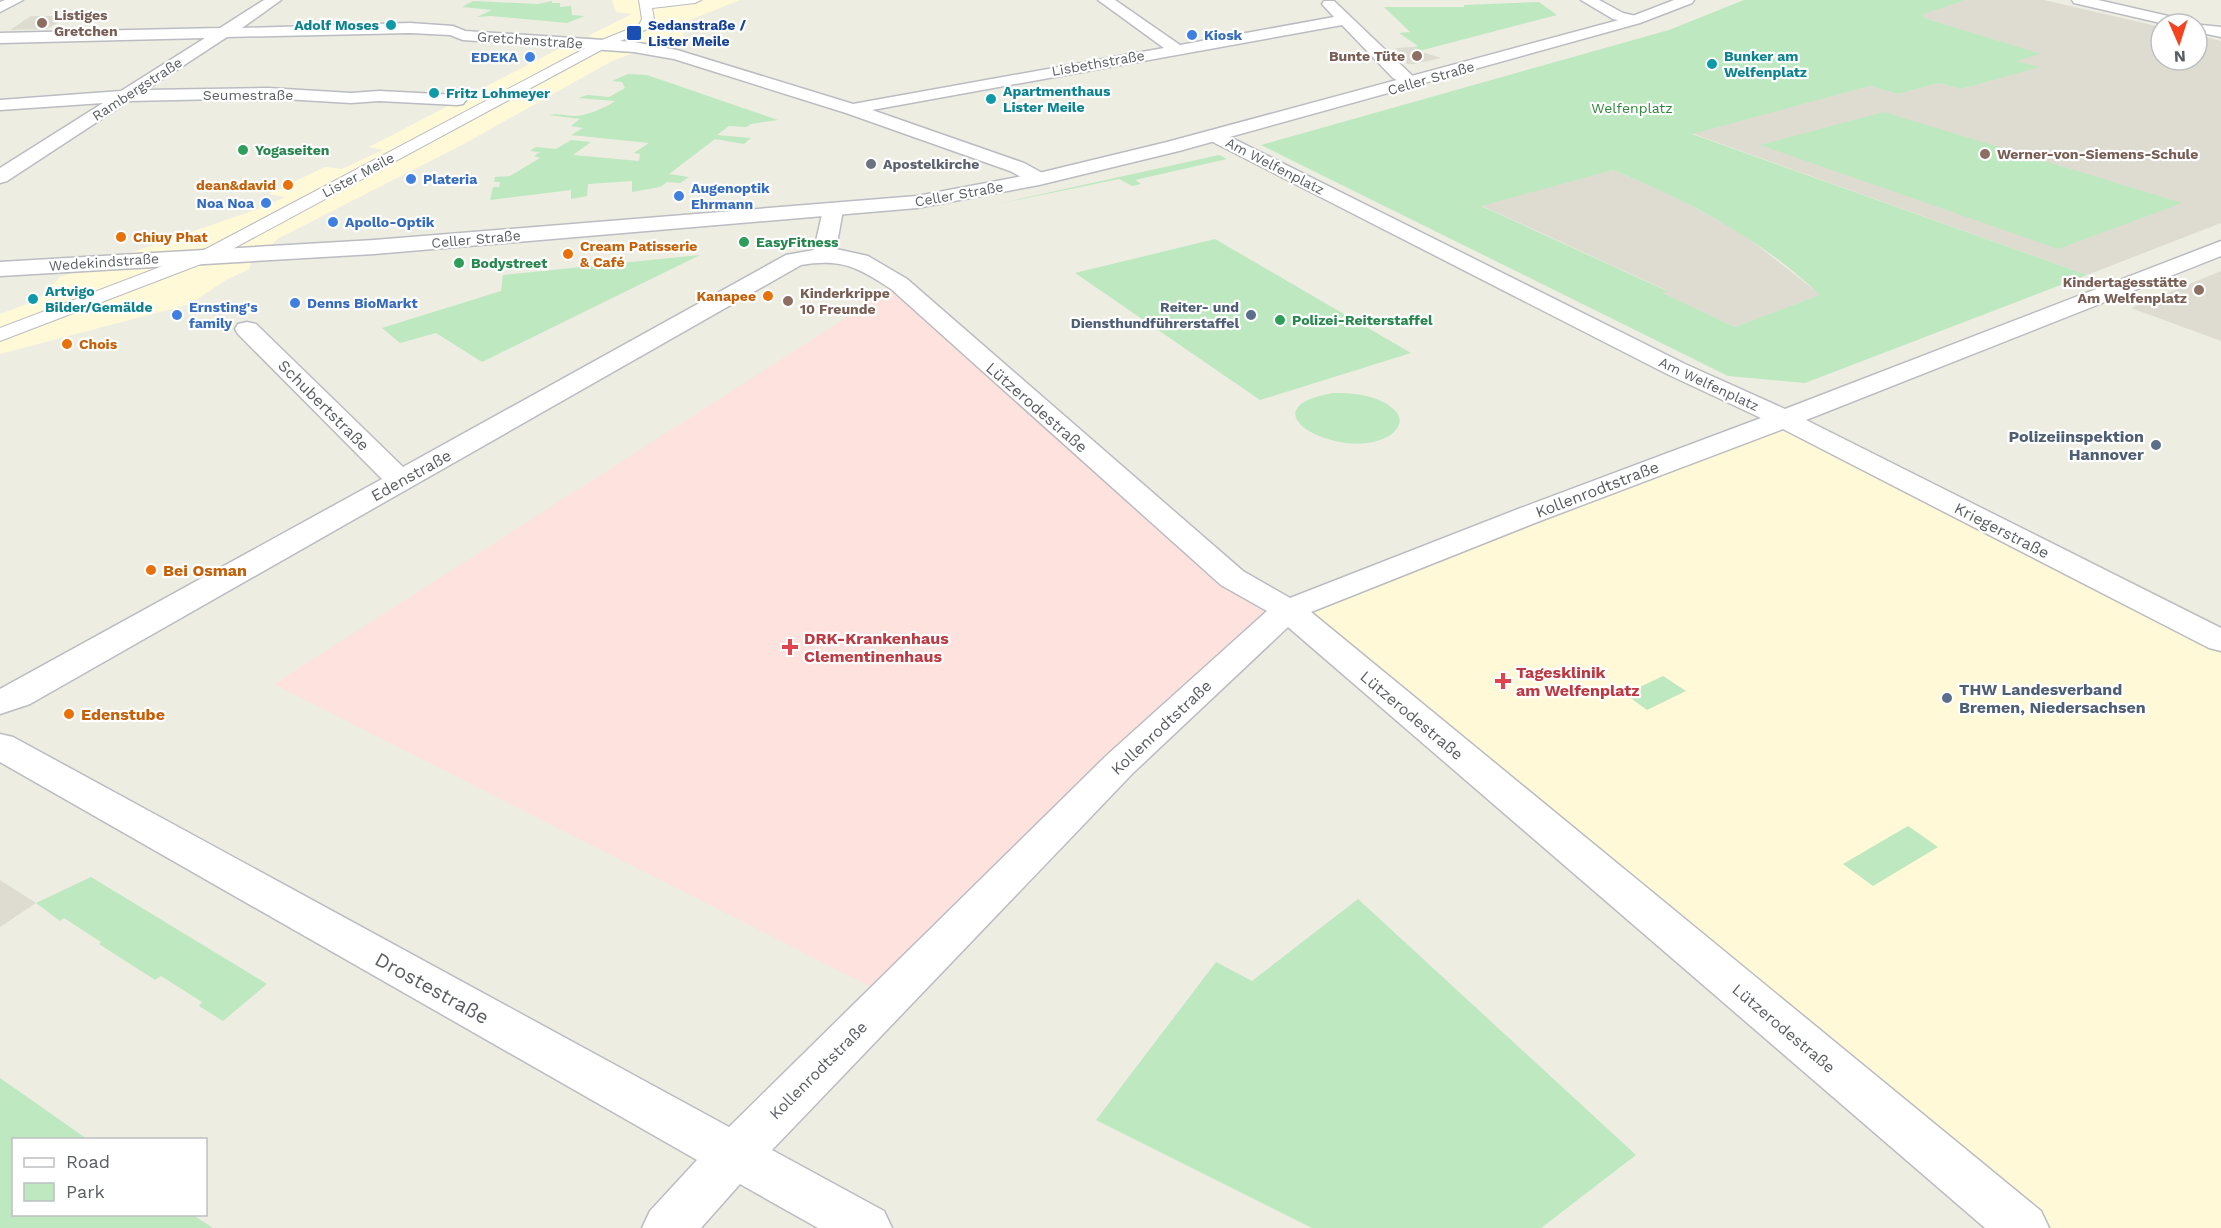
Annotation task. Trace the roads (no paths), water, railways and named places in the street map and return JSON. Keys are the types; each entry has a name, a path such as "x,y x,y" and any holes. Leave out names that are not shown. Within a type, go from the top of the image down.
{"street":[{"path":"0,8 16,0"},
{"name":"Rambergstraße","path":"0,177 274,0"},
{"name":"Lister Meile","path":"0,335 208,255 607,43 643,27 648,19 646,3 695,0"},
{"path":"1105,0 1176,49"},
{"path":"1326,0 1399,74 1412,83"},
{"path":"1588,0 1617,16 1635,20"},
{"name":"Celler Straße","path":"208,255 374,247 917,202 1040,180 1216,136 1635,20 1687,0"},
{"path":"2079,0 2149,16"},
{"name":"Lisbethstraße","path":"852,110 1176,49 1345,20"},
{"name":"Gretchenstraße","path":"0,38 410,28 453,31 463,35 607,43 676,55 852,110 1017,167 1040,180"},
{"name":"Seumestraße","path":"0,105 127,96 268,93 495,102"},
{"name":"Am Welfenplatz","path":"1216,136 1676,369 1784,419"},
{"path":"824,253 833,210"},
{"path":"1784,419 2221,248"},
{"name":"Edenstraße","path":"0,702 28,690 794,260 824,253"},
{"name":"Lützerodestraße","path":"824,253 847,256 868,263 899,284 1232,578 1288,610 2023,1228"},
{"name":"Wedekindstraße","path":"0,269 208,255"},
{"name":"Schubertstraße","path":"248,329 401,481"},
{"name":"Kollenrodtstraße","path":"668,1228 733,1156 1120,764 1288,610 1529,515 1784,419"},
{"name":"Kriegerstraße","path":"1784,419 2221,641"},
{"name":"Drostestraße","path":"0,746 866,1228"}],"place":[{"name":"Listiges Gretchen","path":"42,23"},
{"name":"Adolf Moses","path":"391,25"},
{"name":"Sedanstraße / Lister Meile","path":"634,33"},
{"name":"Kiosk","path":"1192,35"},
{"name":"Bunte Tüte","path":"1417,56"},
{"name":"EDEKA","path":"530,57"},
{"name":"Bunker am Welfenplatz","path":"1712,64"},
{"name":"Fritz Lohmeyer","path":"434,93"},
{"name":"Apartmenthaus Lister Meile","path":"991,99"},
{"name":"Yogaseiten","path":"243,150"},
{"name":"Werner-von-Siemens-Schule","path":"1985,154"},
{"name":"Apostelkirche","path":"871,164"},
{"name":"Plateria","path":"411,179"},
{"name":"dean&david","path":"288,185"},
{"name":"Augenoptik Ehrmann","path":"679,196"},
{"name":"Noa Noa","path":"266,203"},
{"name":"Apollo-Optik","path":"333,222"},
{"name":"Chiuy Phat","path":"121,237"},
{"name":"EasyFitness","path":"744,242"},
{"name":"Cream Patisserie & Café","path":"568,254"},
{"name":"Bodystreet","path":"459,263"},
{"name":"Kindertagesstätte Am Welfenplatz","path":"2199,290"},
{"name":"Kanapee","path":"768,296"},
{"name":"Artvigo Bilder/Gemälde","path":"33,299"},
{"name":"Kinderkrippe 10 Freunde","path":"788,301"},
{"name":"Denns BioMarkt","path":"295,303"},
{"name":"Ernsting's family","path":"177,315"},
{"name":"Reiter- und Diensthundführerstaffel","path":"1251,315"},
{"name":"Polizei-Reiterstaffel","path":"1280,320"},
{"name":"Chois","path":"67,344"},
{"name":"Polizeiinspektion Hannover","path":"2156,445"},
{"name":"Bei Osman","path":"151,570"},
{"name":"DRK-Krankenhaus Clementinenhaus","path":"790,647"},
{"name":"Tagesklinik am Welfenplatz","path":"1503,681"},
{"name":"THW Landesverband Bremen, Niedersachsen","path":"1947,698"},
{"name":"Edenstube","path":"69,714"}],"park label":[{"name":"Welfenplatz","path":"1632,108"}]}
